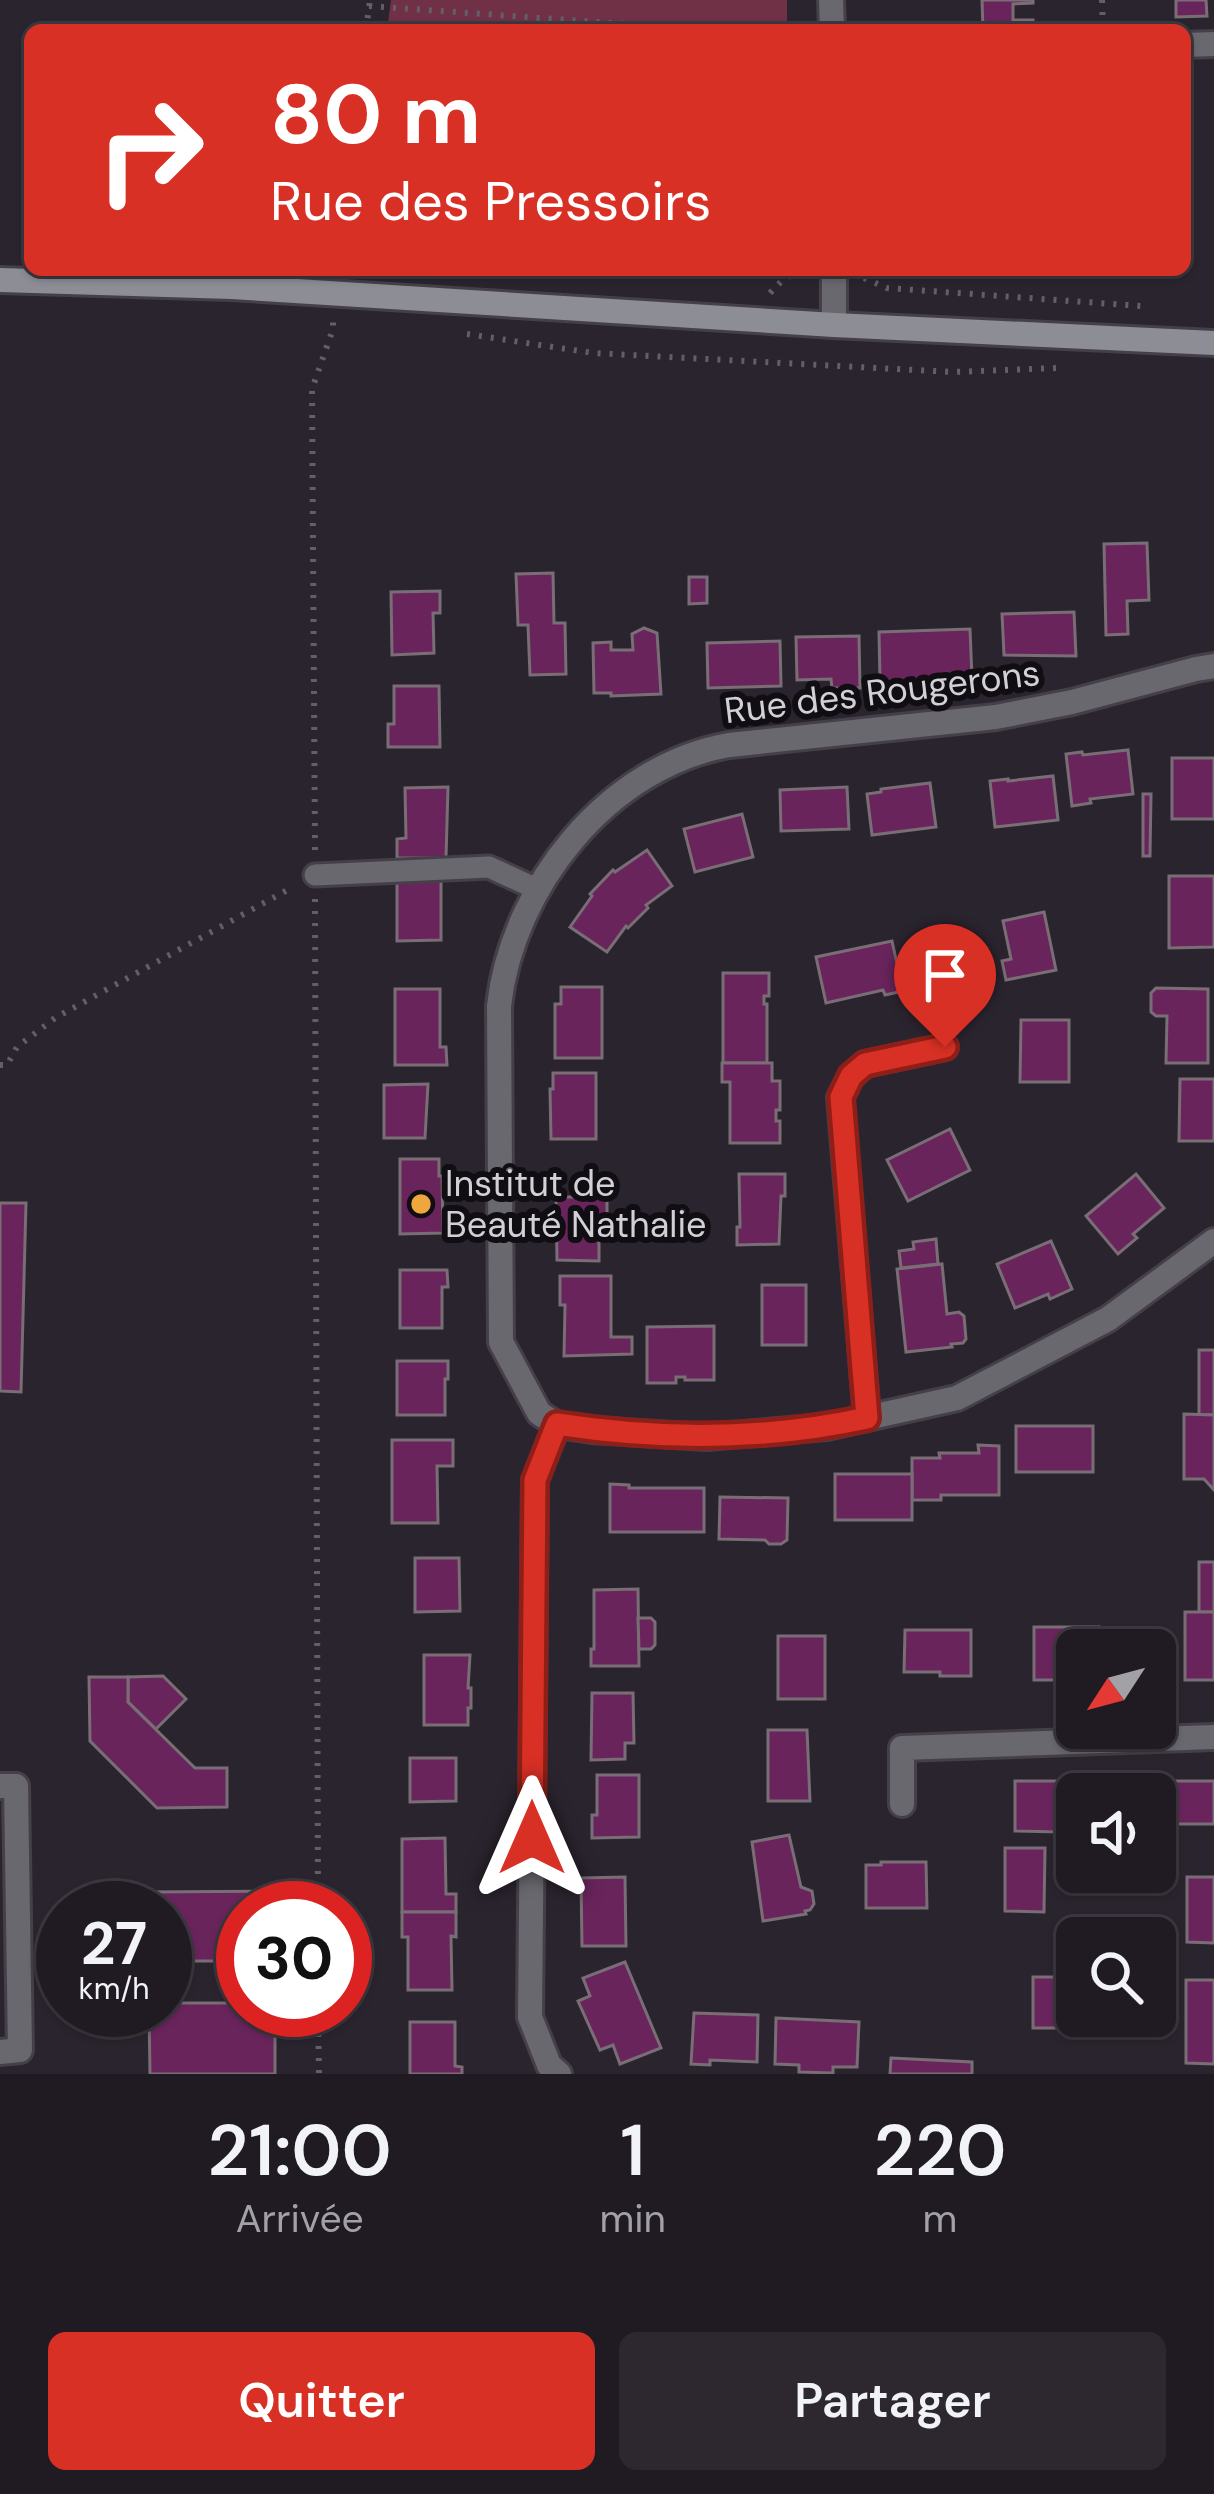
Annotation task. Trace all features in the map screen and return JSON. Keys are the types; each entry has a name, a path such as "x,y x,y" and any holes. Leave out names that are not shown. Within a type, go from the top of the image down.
{"main road":[{"path":"0,280 331,292 1202,343"}],"street":[{"path":"834,276 835,325"},
{"name":"Rue des Rougerons","path":"557,1424 539,1413 501,1342 499,1006 508,955 539,890 573,841 615,798 700,752 996,717 1214,667"},
{"path":"315,875 489,867 539,890"},
{"path":"867,1418 841,1097 851,1076 865,1064 945,1047"},
{"path":"559,2074 549,2065 530,2018 535,1480 557,1424 706,1437 826,1427 957,1398 1108,1319 1214,1241"},
{"path":"902,1804 902,1748 1214,1738"},
{"path":"0,1786 16,1786 20,2050 0,2052"}],"path":[{"path":"369,3 636,24"},
{"path":"747,319 787,276"},
{"path":"856,276 887,288 1141,306 1202,343"},
{"path":"318,1881 312,389 333,329 331,292"},
{"path":"0,1065 7,1065 17,1047 55,1018 315,875"},
{"path":"318,2037 319,2074"}],"shaded area":[{"path":"391,0 787,0 787,24 388,24"}],"building":[{"path":"982,0 1033,0 1013,4 1013,20 1033,20 1033,24 983,24"},
{"path":"1176,0 1206,0 1207,16 1176,17"},
{"path":"1147,543 1149,600 1127,601 1128,634 1106,635 1104,544"},
{"path":"553,573 554,623 565,623 566,674 530,675 528,625 518,625 516,574"},
{"path":"689,577 707,577 707,603 689,604"},
{"path":"440,591 440,613 433,613 434,653 392,655 391,592"},
{"path":"1074,612 1076,656 1004,655 1002,614"},
{"path":"644,628 657,633 661,694 594,693 593,643 611,642 611,650 633,650 632,634"},
{"path":"970,629 972,678 880,681 879,632"},
{"path":"859,636 860,688 832,688 831,679 797,680 796,637"},
{"path":"780,641 781,686 708,688 707,643"},
{"path":"394,686 439,686 440,747 388,747 388,724 394,724"},
{"path":"1128,750 1133,794 1072,806 1066,754"},
{"path":"1172,758 1214,758 1214,819 1172,819"},
{"path":"1053,776 1058,820 995,827 990,781"},
{"path":"930,783 936,827 872,835 867,794"},
{"path":"448,787 446,858 397,858 397,839 406,838 405,788"},
{"path":"847,787 849,829 781,831 780,790"},
{"path":"1143,794 1151,794 1150,856 1143,856"},
{"path":"742,814 753,857 695,872 684,829"},
{"path":"647,850 672,886 646,905 607,952 570,927 590,894 613,870"},
{"path":"1169,876 1214,876 1214,947 1169,948"},
{"path":"441,878 441,940 397,941 397,879"},
{"path":"1044,912 1056,970 1006,980 1002,961 1011,959 1003,921"},
{"path":"892,941 903,991 885,995 883,990 826,1003 816,957"},
{"path":"723,973 769,973 769,996 764,996 767,1063 723,1063"},
{"path":"561,987 602,987 602,1058 555,1058 555,1004 561,1004"},
{"path":"1156,988 1208,989 1208,1063 1166,1063 1167,1016 1151,1012 1151,993"},
{"path":"395,989 440,989 440,1047 446,1047 447,1065 395,1065"},
{"path":"1021,1020 1069,1020 1069,1082 1020,1082"},
{"path":"722,1063 772,1063 772,1081 780,1081 776,1121 780,1121 780,1143 730,1143 730,1082 722,1082"},
{"path":"553,1073 596,1073 596,1139 551,1139"},
{"path":"1180,1079 1214,1079 1214,1141 1179,1141"},
{"path":"428,1084 425,1138 384,1138 384,1085"},
{"path":"950,1129 970,1170 908,1201 887,1160"},
{"name":"Institut de Beauté Nathalie","path":"400,1159 439,1159 443,1233 400,1234"},
{"path":"739,1174 785,1174 779,1244 737,1245"},
{"path":"1136,1174 1164,1208 1118,1254 1086,1216"},
{"path":"556,1197 607,1197 607,1225 599,1225 599,1261 557,1260"},
{"path":"0,1203 26,1203 21,1392 0,1391"},
{"path":"936,1239 938,1264 901,1268 899,1251 914,1249 913,1242"},
{"path":"1051,1241 1072,1289 1015,1308 997,1264"},
{"path":"942,1264 947,1314 964,1316 966,1339 952,1347 906,1352 897,1269"},
{"path":"400,1270 447,1270 442,1328 400,1328"},
{"path":"560,1276 611,1276 611,1337 632,1337 632,1354 564,1356"},
{"path":"762,1285 806,1285 806,1345 762,1345"},
{"path":"714,1326 714,1380 676,1377 676,1383 647,1383 647,1327"},
{"path":"1199,1350 1214,1350 1214,1415 1199,1415"},
{"path":"397,1361 448,1361 445,1415 397,1415"},
{"path":"1184,1414 1214,1415 1214,1490 1204,1479 1184,1479"},
{"path":"1016,1426 1093,1426 1093,1472 1016,1472"},
{"path":"392,1440 453,1440 453,1466 437,1466 438,1523 392,1523"},
{"path":"978,1445 999,1446 999,1495 912,1500 912,1458 979,1453"},
{"path":"835,1474 912,1474 912,1520 835,1520"},
{"path":"610,1484 704,1488 704,1532 610,1532"},
{"path":"720,1497 788,1498 787,1540 769,1544 719,1539"},
{"path":"415,1558 459,1558 460,1611 415,1612"},
{"path":"1199,1562 1214,1562 1214,1612 1199,1612"},
{"path":"638,1589 639,1666 591,1666 594,1590"},
{"path":"1185,1612 1214,1612 1214,1680 1185,1680"},
{"path":"638,1618 655,1622 651,1649 639,1649"},
{"path":"1034,1627 1099,1627 1056,1629 1056,1680 1034,1680"},
{"path":"905,1630 971,1630 971,1676 904,1672"},
{"path":"778,1636 825,1636 825,1699 778,1699"},
{"path":"424,1655 470,1655 468,1725 424,1725"},
{"path":"163,1676 186,1699 156,1729 128,1702 128,1677"},
{"path":"89,1677 128,1677 128,1702 195,1768 227,1768 227,1807 157,1808 90,1741"},
{"path":"592,1693 633,1693 634,1743 625,1743 625,1759 591,1760"},
{"path":"768,1730 807,1730 810,1801 768,1801"},
{"path":"410,1758 456,1758 456,1801 410,1802"},
{"path":"597,1775 639,1775 639,1837 592,1838"},
{"path":"1015,1781 1056,1781 1056,1832 1015,1831"},
{"path":"1176,1781 1214,1781 1214,1824 1176,1824"},
{"path":"789,1835 801,1887 812,1891 814,1904 806,1914 763,1921 752,1842"},
{"path":"445,1838 446,1894 456,1894 456,1912 402,1912 402,1839"},
{"path":"1005,1848 1045,1848 1044,1912 1005,1911"},
{"path":"926,1862 927,1908 866,1908 866,1865"},
{"path":"625,1877 626,1946 582,1946 581,1878"},
{"path":"1187,1877 1214,1877 1214,1943 1187,1942"},
{"path":"216,1891 216,1961 192,1961 192,1892"},
{"path":"402,1912 456,1912 456,1937 451,1936 452,1990 408,1990 408,1937 402,1937"},
{"path":"625,1962 661,2048 620,2064 613,2045 600,2050 578,2001 590,1996 583,1978"},
{"path":"1033,1977 1056,1977 1056,2028 1033,2028"},
{"path":"1186,1980 1214,1980 1214,2064 1186,2063"},
{"path":"192,2003 216,2003 216,2037 275,2037 275,2074 150,2074 149,2037 192,2037"},
{"path":"694,2013 758,2015 757,2062 691,2064"},
{"path":"776,2018 859,2022 857,2067 833,2067 833,2073 799,2072 799,2065 775,2064"},
{"path":"410,2022 455,2022 455,2066 462,2067 462,2074 410,2074"},
{"path":"891,2058 972,2062 972,2074 890,2074"}],"place":[{"name":"Institut de Beauté Nathalie","path":"421,1204"}],"route":[{"path":"532,1838 535,1480 557,1424 706,1437 826,1427 867,1418 841,1097 851,1076 865,1064 945,1047"}]}
